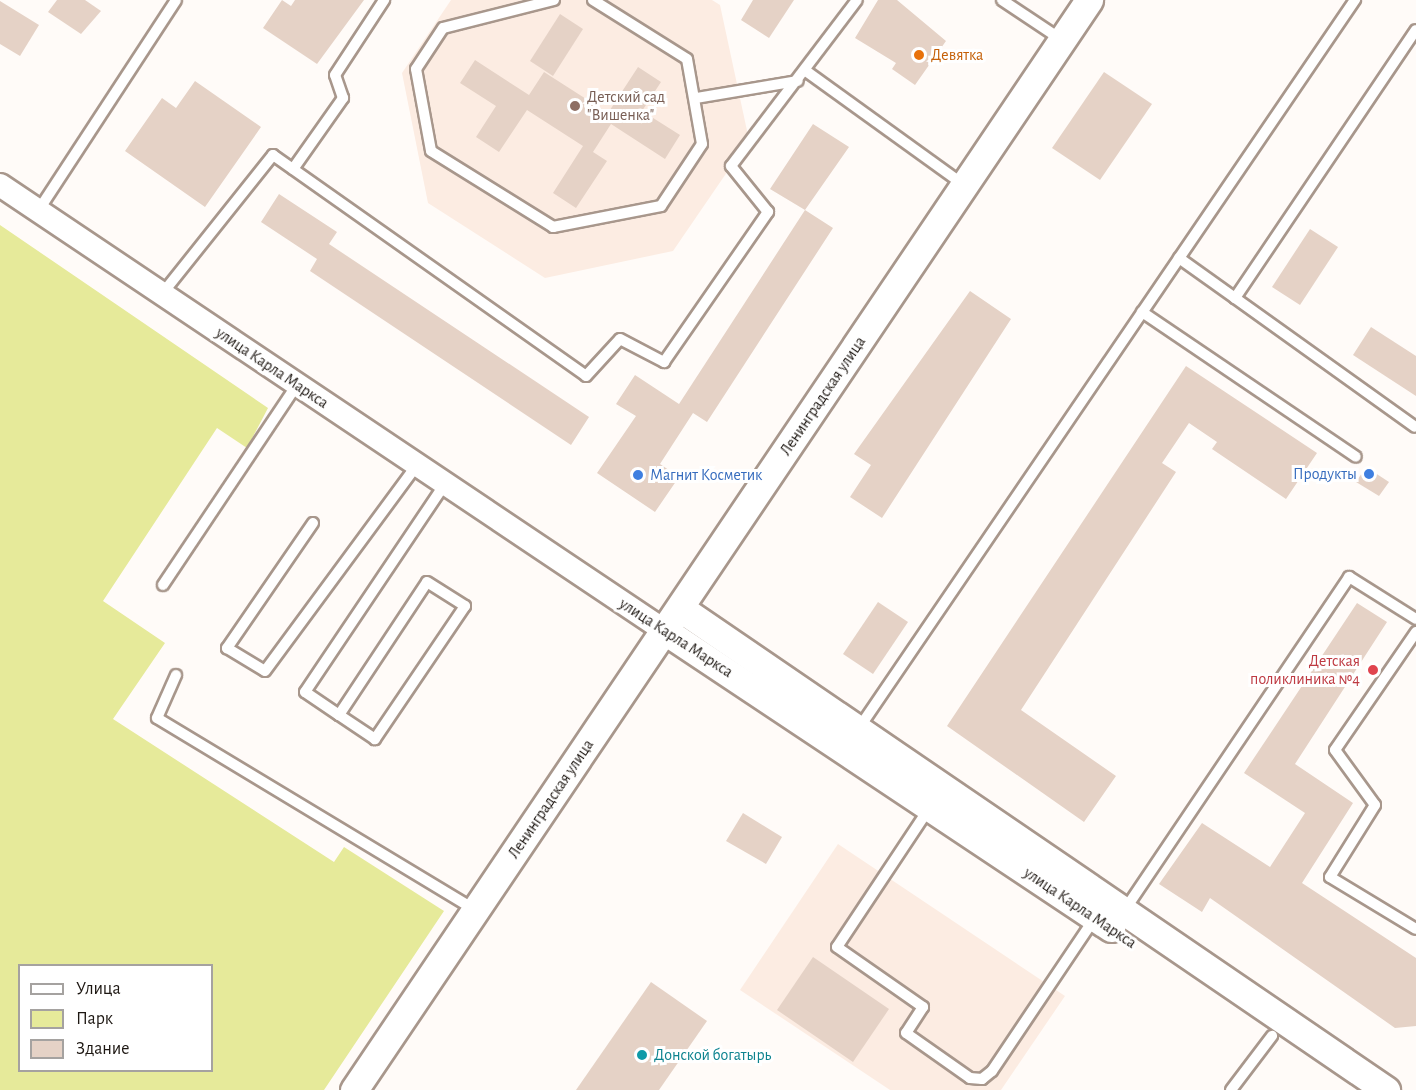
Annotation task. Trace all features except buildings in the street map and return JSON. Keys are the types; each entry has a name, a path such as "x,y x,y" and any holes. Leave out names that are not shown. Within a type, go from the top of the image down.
{"street":[{"name":"Ленинградская улица","path":"681,609 1090,0"},
{"path":"359,1090 1063,41"},
{"name":"улица Карла Маркса","path":"0,185 665,632 1353,1090"},
{"name":"улица Карла Маркса","path":"681,609 1122,914 1386,1090"},
{"name":"Ленинградская улица","path":"354,1090 665,632"}],"lane":[{"path":"38,211 176,0"},
{"path":"293,169 343,98 335,75 384,0"},
{"path":"554,0 443,28 416,69 431,151 553,227 661,206 699,155 696,98 687,59 593,0"},
{"path":"162,294 273,155 586,376 621,339 664,362 768,212 731,166 806,71 857,0"},
{"path":"1002,0 1063,41"},
{"path":"857,731 1355,0"},
{"path":"1235,298 1416,30"},
{"path":"806,71 965,186"},
{"path":"696,98 798,81"},
{"path":"1179,258 1415,427"},
{"path":"1142,312 1356,457"},
{"path":"163,585 297,385"},
{"path":"313,523 227,648 265,671 417,465"},
{"path":"339,715 427,582 465,606 375,739 339,715 305,692 445,484"},
{"path":"1122,914 1349,578 1416,619"},
{"path":"1416,632 1335,750 1375,805 1330,877 1416,929"},
{"path":"176,675 157,718 476,911"},
{"path":"930,807 837,947 923,1007 906,1033 970,1078 982,1079 992,1071 1095,918"},
{"path":"1231,1090 1272,1036"}],"shaded area":[{"name":"Детский сад \"Вишенка\"","path":"451,0 712,0 720,5 749,140 673,251 545,278 428,203 402,73"},
{"path":"838,844 1065,996 1001,1090 890,1090 740,990"}],"green space":[{"path":"0,225 268,408 247,448 217,428 103,601 165,643 113,719 334,862 344,847 444,911 324,1090 0,1090"}],"place":[{"name":"Девятка","path":"919,55"},
{"name":"Детский сад \"Вишенка\"","path":"575,106"},
{"name":"Продукты","path":"1369,474"},
{"name":"Магнит Косметик","path":"638,475"},
{"name":"Детская поликлиника №4","path":"1373,670"},
{"name":"Донской богатырь","path":"642,1055"}]}
